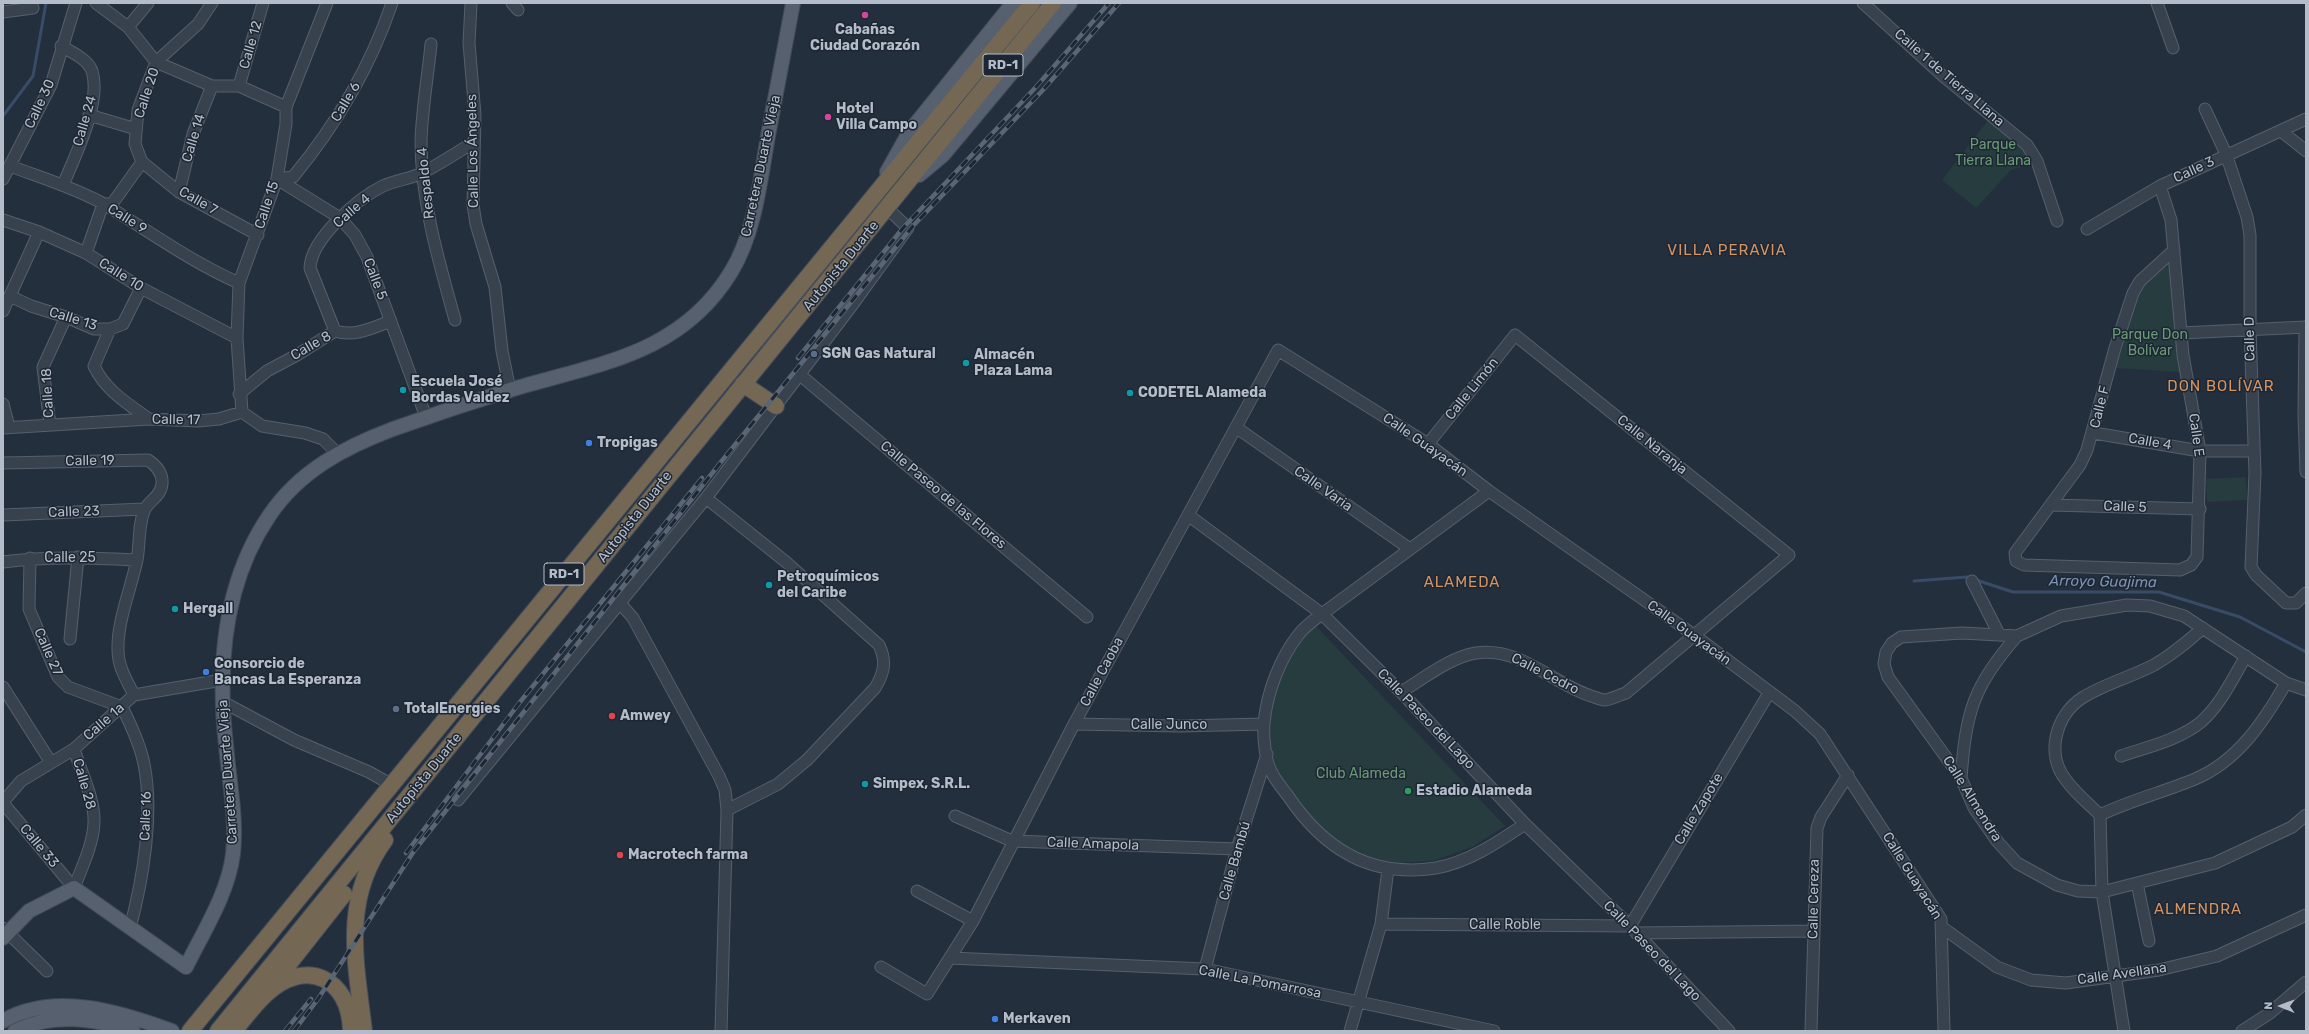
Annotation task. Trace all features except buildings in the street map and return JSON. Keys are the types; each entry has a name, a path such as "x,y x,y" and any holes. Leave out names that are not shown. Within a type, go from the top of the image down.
{"highway":[{"name":"Autopista Duarte","path":"190,1031 1032,3"},
{"name":"Autopista Duarte","path":"218,1031 888,209 952,126 1053,3"},
{"path":"744,384 776,406"},
{"path":"234,1031 266,993 375,854 393,829 412,793"},
{"path":"364,1031 354,937 355,914 362,886 375,854"},
{"path":"266,993 296,978 320,976 330,981 340,990 347,1004 351,1031"}],"main road":[{"name":"Carretera Duarte Vieja","path":"74,888 186,967 225,886 233,856 234,824 223,702 223,645 232,594 248,557 269,515 304,476 337,453 426,417 510,390 574,373 657,343 692,318 717,292 732,270 749,228 793,3"},
{"name":"Autopista Duarte","path":"878,190 910,131 1013,3"},
{"path":"904,188 943,155 1070,3"},
{"path":"4,933 29,911 74,888"},
{"path":"3,1021 35,1010 63,1006 87,1007 156,1025 172,1031"},
{"path":"15,1031 38,1022 63,1019 86,1019 107,1023 133,1031"}],"street":[{"name":"Calle 30","path":"3,179 51,85 61,46 76,3"},
{"path":"96,3 128,27 156,62 212,86 239,86 286,107"},
{"path":"128,27 148,3"},
{"name":"Calle 20","path":"142,162 135,144 138,110 156,62 198,24 212,3"},
{"name":"Calle 12","path":"239,86 263,3"},
{"name":"Calle 15","path":"242,412 239,394 237,338 239,283 258,235 277,179 286,124 286,107 327,3"},
{"name":"Calle 6","path":"277,179 293,177 335,122 362,76 392,3"},
{"name":"Calle Los Ángeles","path":"471,3 469,43 475,115 473,205 476,224 496,287 502,351 510,390"},
{"name":"Calle 1 de Tierra Llana","path":"1863,3 1943,76 2027,145 2037,161 2057,221"},
{"path":"2157,3 2173,48"},
{"path":"3,12 33,8"},
{"name":"Respaldo 4","path":"431,44 421,140 423,173 433,237 455,320"},
{"name":"Calle 24","path":"61,46 84,60 92,70 94,91 89,115 63,185"},
{"name":"Calle 14","path":"179,192 193,134 212,86"},
{"name":"Calle D","path":"2206,109 2226,154 2247,217 2250,235 2250,330 2254,451 2251,567 2256,575 2286,603 2293,604 2306,593"},
{"path":"89,115 136,129"},
{"name":"Calle 3","path":"2087,229 2160,186 2226,154 2306,119"},
{"path":"2281,131 2306,151"},
{"name":"Calle 4","path":"334,331 310,268 310,259 314,251 340,218 384,186 423,173 474,142"},
{"path":"86,253 103,204 112,204 142,162"},
{"name":"Calle 7","path":"142,162 179,192 258,235"},
{"name":"Calle 9","path":"10,166 63,185 103,204 210,271 239,283"},
{"name":"Calle 5","path":"277,179 340,218 355,235 367,257 426,417"},
{"name":"Calle E","path":"2160,186 2171,220 2180,333 2200,451 2200,509 2197,557 2191,565"},
{"path":"458,800 619,602 706,498 908,228 888,209"},
{"name":"Calle 10","path":"3,220 39,232 86,253 142,288 237,338"},
{"path":"3,310 39,232"},
{"name":"Calle F","path":"2174,250 2140,281 2133,293 2115,348 2094,433 2080,465 2016,553 2016,561 2024,566 2180,570 2191,565"},
{"name":"Calle 13","path":"10,296 31,306 66,317 94,329 110,329 123,324 142,288"},
{"name":"Calle 18","path":"50,425 43,367 66,317"},
{"name":"Calle 8","path":"239,394 267,371 297,355 334,331 343,334 359,333 391,321"},
{"path":"2180,333 2305,327 2306,472"},
{"path":"110,329 94,366 98,375 112,392 149,419"},
{"name":"Calle Limón","path":"1428,444 1515,335"},
{"name":"Calle Naranja","path":"1515,335 1790,555"},
{"name":"Calle Guayacán","path":"1278,350 1428,444 1488,491 1694,635 1768,693 1795,711 1820,734 1935,908 1943,928 1944,1031"},
{"name":"Calle Caoba","path":"881,967 927,994 973,921 1012,841 1074,724 1237,428 1278,350"},
{"name":"Calle Paseo de las Flores","path":"799,374 1086,616"},
{"path":"3,404 6,428"},
{"path":"242,412 262,426 306,433 323,439 337,453"},
{"name":"Calle 17","path":"6,428 149,419 198,421 219,419 242,412"},
{"name":"Calle Varia","path":"1237,428 1410,549"},
{"name":"Calle 4","path":"2094,433 2200,451 2254,451"},
{"name":"Calle 19","path":"3,463 148,460 155,464 160,471 162,484 160,493 145,510"},
{"path":"1488,491 1322,614 1300,633 1284,655 1272,689 1264,724 1267,754 1270,770 1303,818 1322,837 1342,852 1364,862 1388,869 1437,868 1461,861 1484,850 1525,824"},
{"path":"706,498 786,562 875,641 883,654 884,667 882,677 875,688 807,760 778,784 727,810"},
{"name":"Calle 5","path":"2051,505 2200,509"},
{"path":"134,696 120,666 118,650 119,636 137,560 145,510"},
{"name":"Calle 23","path":"3,515 145,510"},
{"name":"Calle Paseo del Lago","path":"1188,515 1322,614 1401,692 1525,824 1633,929 1729,1031"},
{"name":"Calle Cedro","path":"1401,692 1457,659 1475,653 1497,652 1511,655 1527,662 1577,692 1604,700 1626,694 1790,555"},
{"path":"70,640 78,557"},
{"name":"Calle 25","path":"3,562 30,558 78,557 137,560"},
{"name":"Calle 27","path":"30,558 29,609 58,677 68,687 122,707"},
{"path":"1972,581 1999,634 2017,636"},
{"path":"619,602 633,618 719,776 725,790 727,810 721,1031"},
{"path":"1960,778 1965,733 1977,691 2000,655 2017,636 2061,616 2127,605 2150,606 2168,610 2184,616 2286,683 2306,690"},
{"path":"2124,1031 2102,892 2100,815 2060,772 2055,746 2057,730 2064,715 2083,697 2154,664 2176,651 2203,628"},
{"name":"Calle Almendra","path":"1999,634 1962,633 1901,637 1892,643 1886,652 1884,664 1888,677 1960,778 1974,808 1997,841 2017,863 2057,885 2078,891 2102,892 2215,863 2292,827 2306,815"},
{"path":"2121,756 2178,736 2200,722 2222,698 2246,656"},
{"name":"Calle 1a","path":"3,802 21,781 50,761 74,749 134,696 222,680"},
{"path":"2100,815 2123,804 2196,779 2229,759 2249,739 2269,712 2286,683"},
{"path":"3,687 50,761"},
{"name":"Calle Zapote","path":"1633,929 1768,693"},
{"path":"223,702 287,737 369,772 392,785"},
{"name":"Calle 16","path":"122,707 132,727 142,756 148,793 146,837 140,891 130,928"},
{"name":"Calle Junco","path":"1074,724 1180,726 1264,724"},
{"name":"Calle 28","path":"74,749 93,809 94,823 92,838 74,888"},
{"name":"Calle Bambú","path":"1205,969 1237,849 1267,754"},
{"name":"Calle Cereza","path":"1812,1031 1813,931 1817,828 1821,817 1848,775"},
{"name":"Calle 33","path":"3,802 74,888"},
{"name":"Calle Amapola","path":"955,816 1012,841 1237,849"},
{"path":"1350,1031 1357,1002 1381,924 1388,869"},
{"path":"2137,883 2149,941"},
{"path":"917,891 973,921"},
{"name":"Calle Avellana","path":"1943,928 1997,967 2031,980 2066,982 2159,970 2217,956 2306,915"},
{"name":"Calle Roble","path":"1381,924 1813,931"},
{"path":"4,933 47,971"},
{"name":"Calle La Pomarrosa","path":"950,958 1205,969 1494,1031"},
{"path":"2242,1031 2270,1013 2306,982"}],"green space":[{"name":"Parque Tierra Llana","path":"1989,119 2023,145 2035,162 2011,170 1976,208 1942,180"},
{"name":"Parque Don Bolívar","path":"2169,261 2172,264 2181,372 2116,368 2127,327 2141,285"},
{"path":"2246,477 2247,500 2207,502 2206,479"},
{"name":"Club Alameda","path":"1315,625 1505,826 1472,847 1433,861 1391,863 1353,852 1312,823 1274,768 1267,724 1279,680 1293,650"}],"waterway":[{"path":"3,116 33,76 46,3"},
{"name":"Arroyo Guajima","path":"1914,581 1967,577 2013,592 2159,592 2240,617 2306,652"}],"railway":[{"path":"798,358 903,228 1036,87 1109,3"},
{"path":"294,1031 318,999 414,851 721,462 913,226 1043,90 1119,3"},
{"path":"406,853 520,702 702,478"},
{"path":"285,1031 311,999"}],"place":[{"name":"Cabañas Ciudad Corazón","path":"865,15"},
{"name":"Hotel Villa Campo","path":"828,117"},
{"name":"SGN Gas Natural","path":"814,354"},
{"name":"Almacén Plaza Lama","path":"966,363"},
{"name":"Escuela José Bordas Valdez","path":"403,390"},
{"name":"CODETEL Alameda","path":"1130,393"},
{"name":"Tropigas","path":"589,443"},
{"name":"Petroquímicos del Caribe","path":"769,585"},
{"name":"Hergall","path":"175,609"},
{"name":"Consorcio de Bancas La Esperanza","path":"206,672"},
{"name":"TotalEnergies","path":"396,709"},
{"name":"Amwey","path":"612,716"},
{"name":"Simpex, S.R.L.","path":"865,784"},
{"name":"Estadio Alameda","path":"1408,791"},
{"name":"Macrotech farma","path":"620,855"},
{"name":"Merkaven","path":"995,1019"}],"district":[{"name":"VILLA PERAVIA","path":"1727,251"},
{"name":"DON BOLÍVAR","path":"2221,387"},
{"name":"ALAMEDA","path":"1462,583"},
{"name":"ALMENDRA","path":"2198,910"}]}
